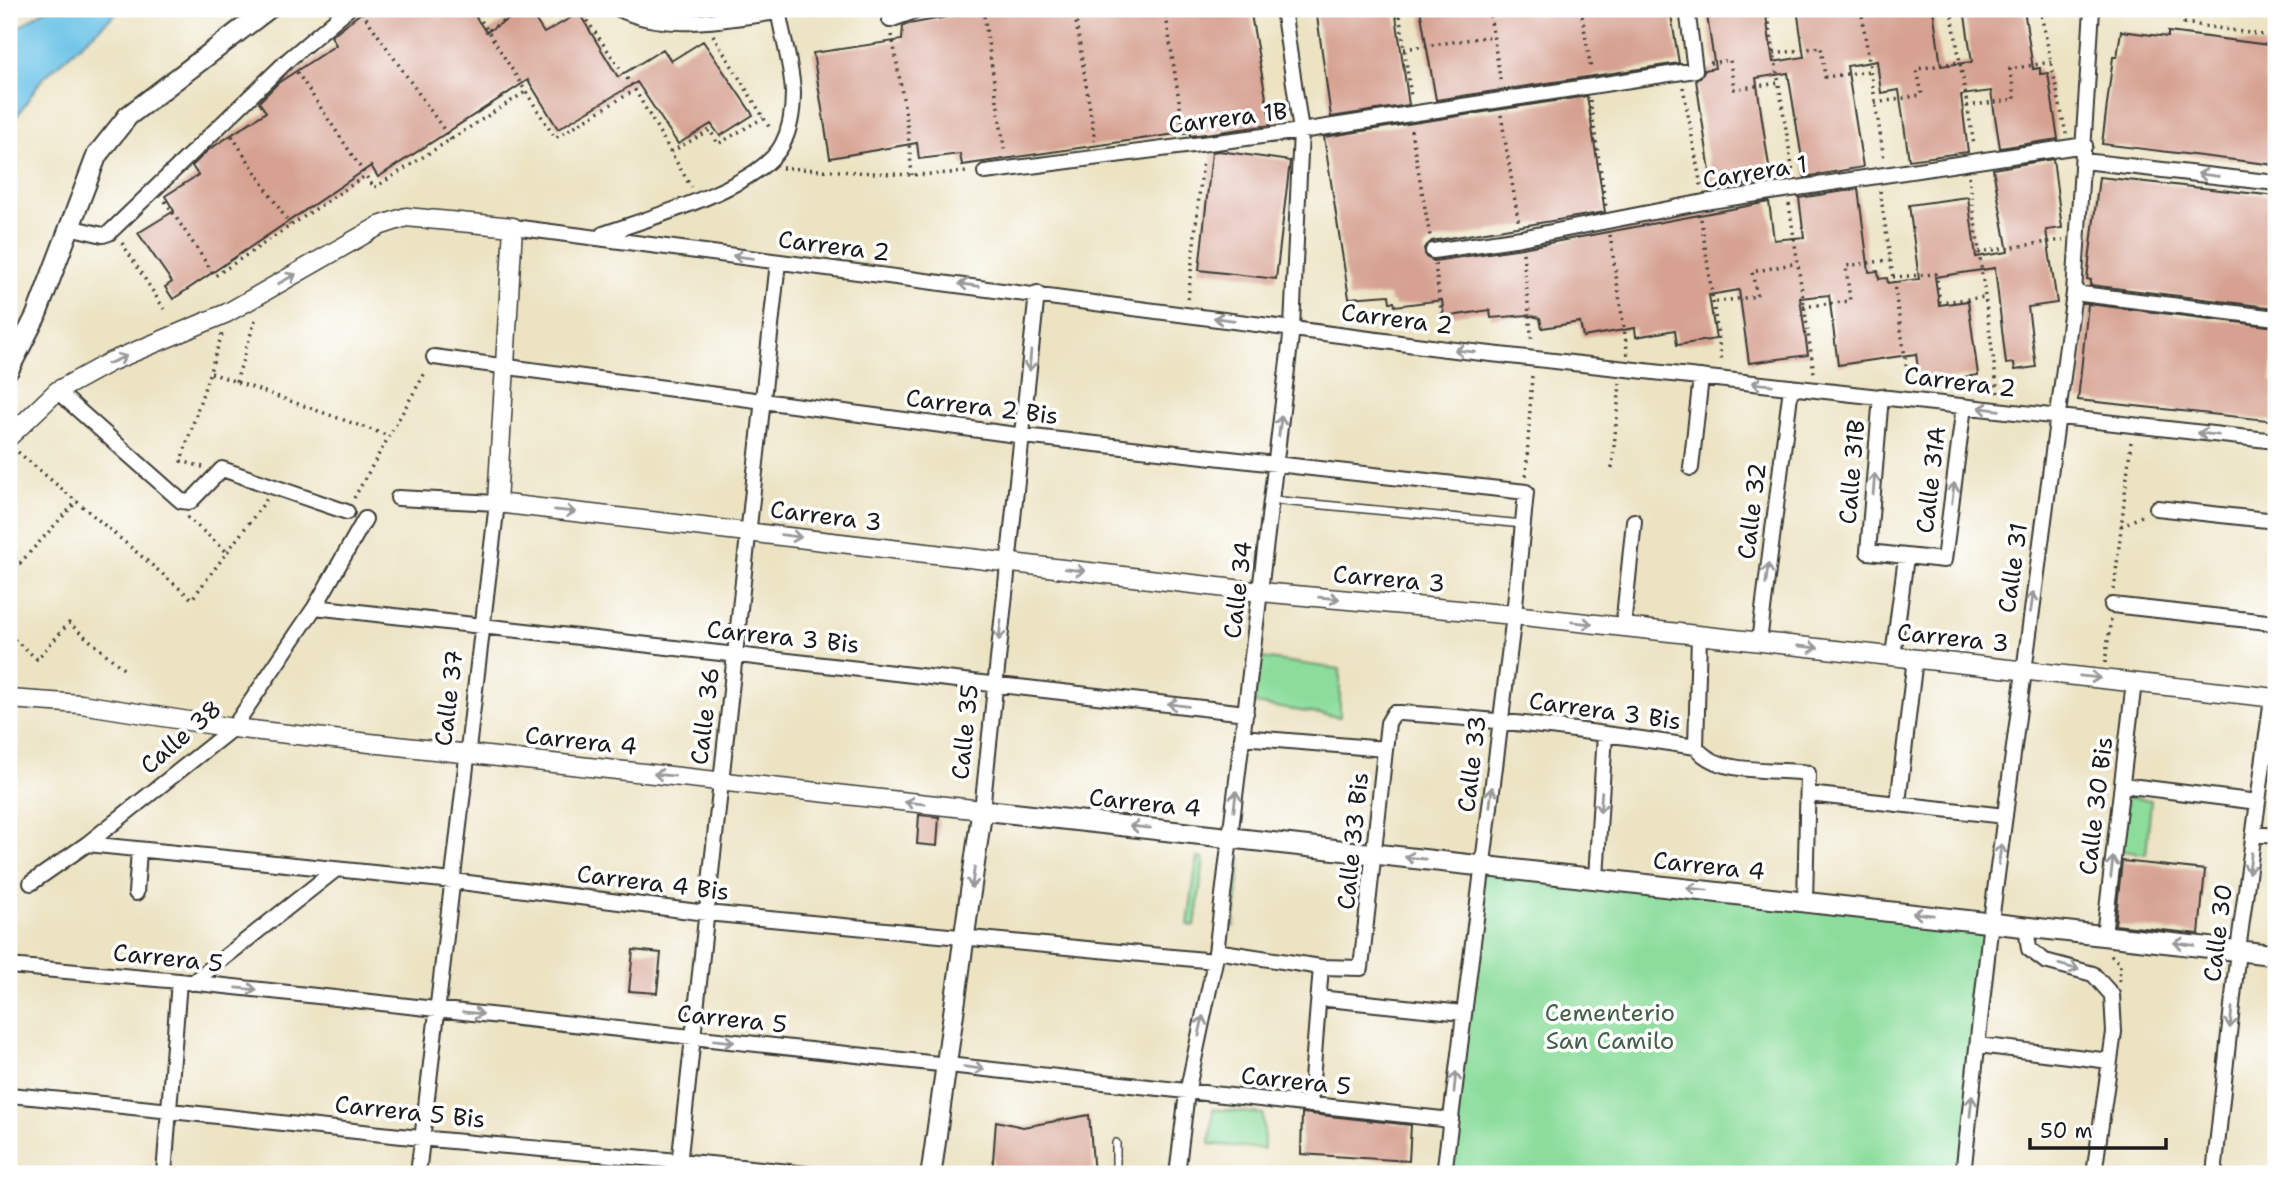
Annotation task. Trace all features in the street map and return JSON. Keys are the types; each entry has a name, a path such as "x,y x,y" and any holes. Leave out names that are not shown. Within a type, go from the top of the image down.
{"main road":[{"path":"10,364 36,316 97,155 128,116 268,9"},
{"name":"Carrera 4","path":"982,810 2276,955"},
{"name":"Calle 35","path":"931,1174 982,810"}],"street":[{"path":"69,227 103,235 113,230 289,60 348,9"},
{"path":"598,236 698,201 763,167 782,146 791,119 793,92 778,10 705,21 661,22 636,18 619,9"},
{"path":"890,20 921,9"},
{"name":"Calle 34","path":"1177,1174 1187,1093 1215,956 1292,328 1301,131 1283,9"},
{"path":"1687,9 1690,69"},
{"name":"Calle 31","path":"1964,1174 1991,921 2074,293 2092,9"},
{"name":"Carrera 1B","path":"985,172 1301,131 1690,69"},
{"name":"Carrera 1","path":"1433,251 1521,238 1701,203 2085,145"},
{"path":"2084,161 2276,183"},
{"path":"9,438 57,391 110,362 227,313 379,226 406,217 513,227"},
{"name":"Carrera 2","path":"513,227 1037,293 1446,349 2276,441"},
{"name":"Calle 37","path":"418,1174 497,503 513,227"},
{"name":"Calle 36","path":"678,1174 778,262"},
{"name":"Calle 35","path":"982,810 1007,562 1024,436 1037,293"},
{"path":"2074,293 2276,318"},
{"name":"Carrera 2 Bis","path":"434,357 503,364 763,403 1024,436 1525,492"},
{"path":"1692,468 1702,377"},
{"name":"Calle 32","path":"1759,642 1791,387"},
{"path":"57,391 181,501 190,502 222,469 347,512"},
{"name":"Calle 31B","path":"1881,396 1868,552 1906,557"},
{"name":"Calle 31A","path":"1906,557 1944,561 1964,406"},
{"name":"Calle 33","path":"1444,1174 1514,615 1525,492"},
{"path":"398,498 497,503"},
{"name":"Carrera 3","path":"497,503 1261,592 1514,615 2274,698"},
{"path":"2157,508 2276,521"},
{"name":"Calle 38","path":"32,883 87,844 233,728 315,607 365,519"},
{"path":"1623,628 1634,521"},
{"path":"1893,656 1906,557"},
{"path":"2112,604 2276,623"},
{"name":"Carrera 3 Bis","path":"315,607 1246,713"},
{"path":"1696,747 1699,635"},
{"path":"1898,803 1915,658"},
{"name":"Calle 30 Bis","path":"2104,935 2134,682"},
{"name":"Calle 30","path":"2214,1174 2238,950 2274,698"},
{"name":"Carrera 4","path":"9,699 80,704 233,728 982,810"},
{"name":"Carrera 3 Bis","path":"1391,716 1400,713 1500,719 1696,747 1704,759 1719,765 1806,772 1808,794"},
{"name":"Calle 33 Bis","path":"1321,967 1358,969 1363,965 1385,749 1391,716"},
{"path":"1596,878 1605,734"},
{"path":"1242,737 1385,749"},
{"path":"2122,785 2258,802"},
{"path":"1805,901 1808,794 2005,816"},
{"path":"2254,834 2276,836"},
{"name":"Carrera 4 Bis","path":"87,844 453,881 706,913 964,938 1215,956"},
{"path":"136,893 139,850"},
{"path":"164,1174 167,1108 186,982 334,871"},
{"path":"2026,926 2029,949 2045,961 2093,974 2112,995 2113,1032 2094,1174"},
{"path":"1215,956 1321,967 1310,1105"},
{"name":"Carrera 5","path":"9,965 1451,1120"},
{"path":"1318,998 1463,1013"},
{"path":"1978,1045 2110,1061"},
{"name":"Carrera 5 Bis","path":"9,1095 167,1108 422,1138 680,1159 807,1174"}],"lane":[{"path":"1271,500 1523,524"},
{"path":"1116,1143 1116,1174"}],"path":[{"path":"360,9 451,140"},
{"path":"474,9 555,138 635,90"},
{"path":"489,30 522,9"},
{"path":"579,9 635,90 698,201"},
{"path":"983,9 1007,169"},
{"path":"1074,9 1098,157"},
{"path":"1165,9 1186,145"},
{"path":"1399,9 1411,114 1446,349"},
{"path":"1489,9 1521,238 1533,357 1525,492"},
{"path":"1581,9 1593,86"},
{"path":"1767,9 1779,83 1797,263 1817,389"},
{"path":"1861,9 1875,103 1893,277 1912,400"},
{"path":"1951,9 1967,106 1979,252 2000,410"},
{"path":"2040,9 2068,147"},
{"path":"2186,9 2184,23 2276,37"},
{"path":"890,20 907,122 912,175"},
{"path":"705,21 782,146"},
{"path":"1404,49 1493,36"},
{"path":"1774,54 1821,47 1825,77 1870,71"},
{"path":"289,60 374,188 527,90"},
{"path":"1724,379 1701,203 1690,69 1730,60 1734,89 1779,83"},
{"path":"1875,103 1922,95 1917,69 1960,62"},
{"path":"1967,106 2014,99 2010,69 2051,62"},
{"path":"671,152 710,130 718,144 763,118"},
{"path":"224,124 290,225"},
{"path":"1187,315 1205,143"},
{"path":"763,167 912,175 985,172"},
{"path":"156,187 215,276 365,176"},
{"path":"113,230 164,309"},
{"path":"1979,252 2077,239"},
{"path":"1803,307 1850,301 1846,266 1891,260"},
{"path":"1716,302 1756,296 1752,272 1797,263"},
{"path":"1893,277 1936,274 1940,302 1986,297"},
{"path":"236,382 265,291"},
{"path":"222,469 181,461 211,373 227,313"},
{"path":"347,512 434,357"},
{"path":"1612,468 1622,367"},
{"path":"211,373 389,436"},
{"path":"2133,425 2121,526 2157,508"},
{"path":"9,443 192,599 276,487"},
{"path":"9,554 20,563 77,501"},
{"path":"181,512 228,553"},
{"path":"9,635 37,659 69,623 127,673"},
{"path":"2112,995 2121,975 2120,964 2109,953 2113,949 2124,950 2125,937"}],"green space":[{"path":"1261,658 1340,669 1340,717 1254,704"},
{"path":"2127,797 2151,800 2146,854 2122,851"},
{"path":"1197,858 1204,859 1195,926 1188,925"},
{"path":"1235,859 1241,859 1234,926 1227,925"},
{"name":"Cementerio San Camilo","path":"1483,865 1991,921 1963,1174 1444,1174"},
{"path":"1213,1109 1263,1114 1264,1149 1210,1144"}],"water":[{"path":"46,9 121,9 42,79 9,128 9,41 18,28"}],"building":[{"path":"366,9 470,9 486,32 523,11 526,15 531,13 544,33 579,13 618,77 663,49 671,61 703,41 753,115 720,136 711,124 678,144 637,82 558,129 528,80 378,177 371,166 173,299 165,287 172,282 138,233 174,211 165,196 198,175 192,166 207,151 266,112 259,102 278,83 336,45 331,36"},
{"path":"991,9 1250,9 1271,125 1190,136 1190,132 962,165 960,154 919,159 917,143 830,158 813,53 902,40 903,26"},
{"path":"1316,9 1395,9 1409,105 1331,117"},
{"path":"1420,9 1670,9 1679,63 1436,100"},
{"path":"1706,9 1765,9 1773,62 1804,57 1797,9 1933,9 1941,66 1972,62 1964,9 2024,9 2033,69 2040,68 2040,74 2048,73 2058,139 2000,148 1991,91 1961,95 1968,152 1909,160 1899,90 1881,93 1877,61 1847,66 1863,167 1805,177 1788,73 1756,78 1771,180 1713,191 1696,80 1705,70 1715,68"},
{"path":"2121,31 2168,37 2168,32 2276,46 2276,165 2102,144 2113,57 2117,57"},
{"path":"1587,96 1605,212 1432,241 1424,248 1426,257 1434,261 1522,248 1769,202 1774,240 1804,237 1799,198 1858,189 1869,272 1878,271 1879,279 1887,278 1888,283 1919,279 1909,205 1968,197 1976,257 2008,252 1993,169 2053,159 2062,228 2046,230 2057,303 2028,307 2036,367 2015,370 2014,363 2006,364 1995,268 1935,277 1939,305 1968,301 1978,375 1920,383 1916,354 1838,365 1829,295 1800,298 1808,355 1749,363 1739,290 1709,295 1716,339 1677,345 1675,330 1636,337 1635,328 1583,337 1580,322 1542,328 1540,318 1528,315 1491,318 1490,310 1444,317 1442,300 1395,306 1394,302 1390,302 1389,295 1349,298 1324,137"},
{"path":"1212,152 1290,161 1276,279 1199,270"},
{"path":"2099,177 2276,196 2276,308 2090,285 2091,280 2087,279"},
{"path":"2088,304 2276,327 2271,382 2276,382 2276,421 2078,400"},
{"path":"919,815 939,817 937,846 917,844"},
{"path":"2122,861 2205,870 2199,934 2115,925"},
{"path":"633,950 661,953 657,993 629,991"},
{"path":"1302,1113 1411,1125 1409,1161 1301,1154"},
{"path":"1089,1115 1094,1174 992,1174 996,1121 1023,1127"}]}
